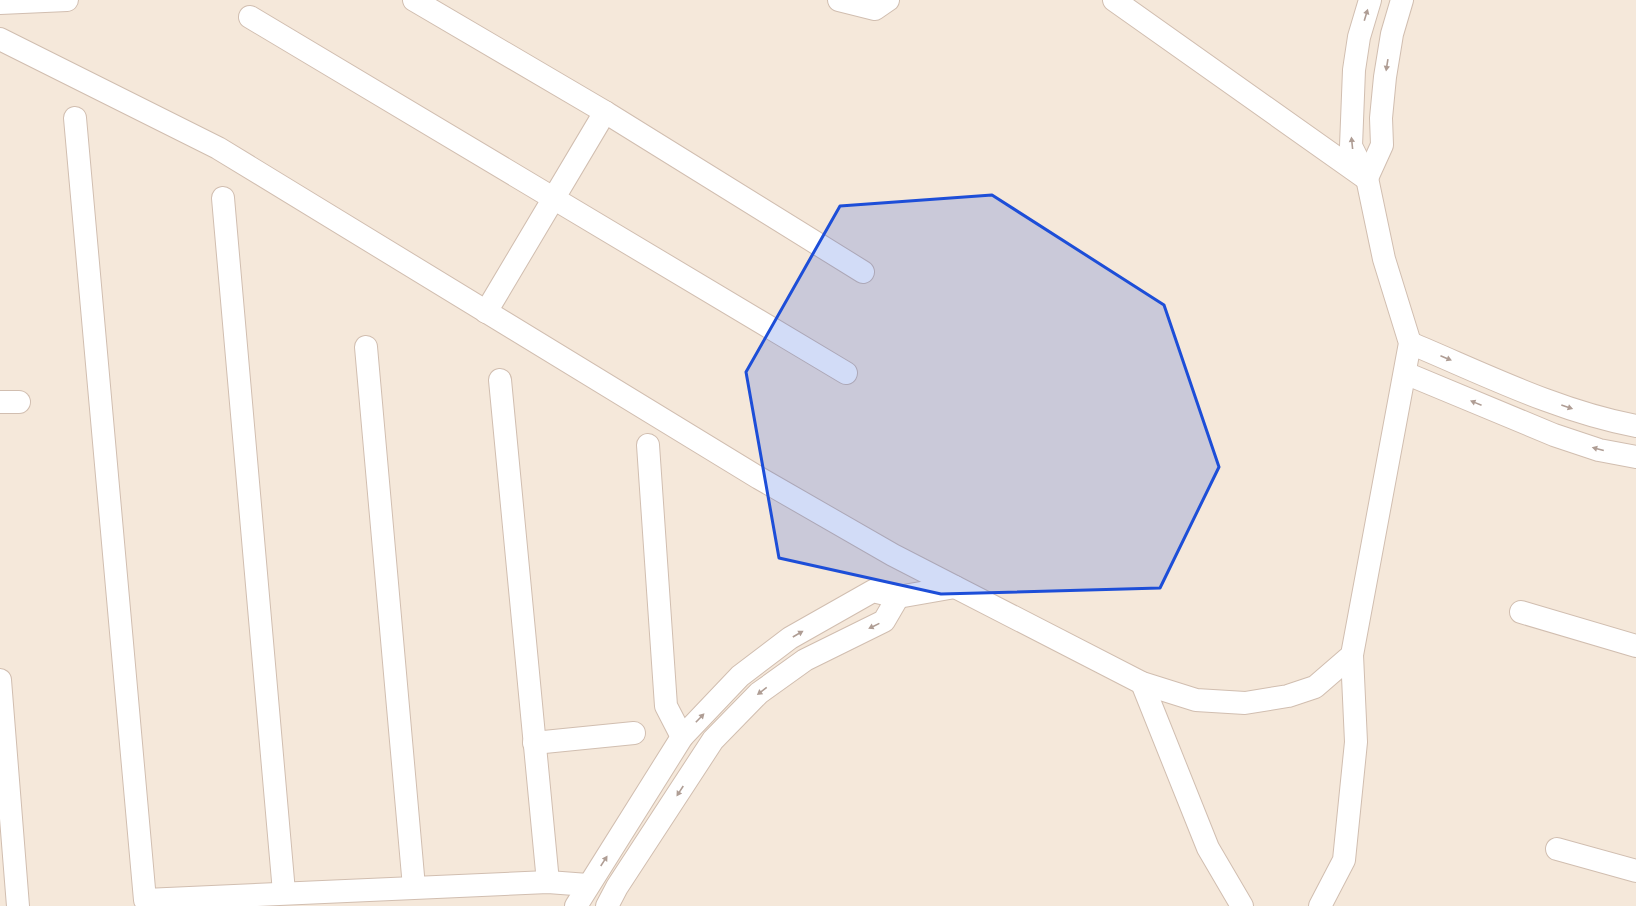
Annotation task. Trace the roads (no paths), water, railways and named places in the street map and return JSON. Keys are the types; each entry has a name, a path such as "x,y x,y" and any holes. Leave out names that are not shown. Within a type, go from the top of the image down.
{"street":[{"path":"0,3 67,0"},
{"path":"414,0 605,112 864,272"},
{"path":"839,0 876,9 888,0"},
{"path":"1114,0 1367,178"},
{"path":"1320,906 1344,860 1356,742 1352,655 1410,343 1384,259 1367,178 1351,146 1356,57 1359,37 1370,0"},
{"path":"1367,178 1382,145 1381,118 1385,77 1392,34 1402,0"},
{"path":"250,17 846,373"},
{"path":"0,39 218,148 759,478 893,555 1142,683 1196,700 1245,703 1288,696 1315,687 1352,655"},
{"path":"486,312 555,199 605,112"},
{"path":"75,118 145,900 284,892 548,882 588,885"},
{"path":"223,198 284,892"},
{"path":"1410,343 1554,403 1591,415 1636,426"},
{"path":"366,347 414,887"},
{"path":"1405,373 1554,435 1599,450 1636,457"},
{"path":"500,380 548,882"},
{"path":"648,445 666,706 682,737"},
{"path":"576,906 682,737 740,676 790,638 873,591 898,597 955,587"},
{"path":"607,906 617,887 713,740 759,693 805,660 884,621 898,597"},
{"path":"1522,612 1636,646"},
{"path":"0,680 18,906"},
{"path":"1142,683 1208,848 1242,906"},
{"path":"534,743 634,733"},
{"path":"1557,849 1636,871"}]}
